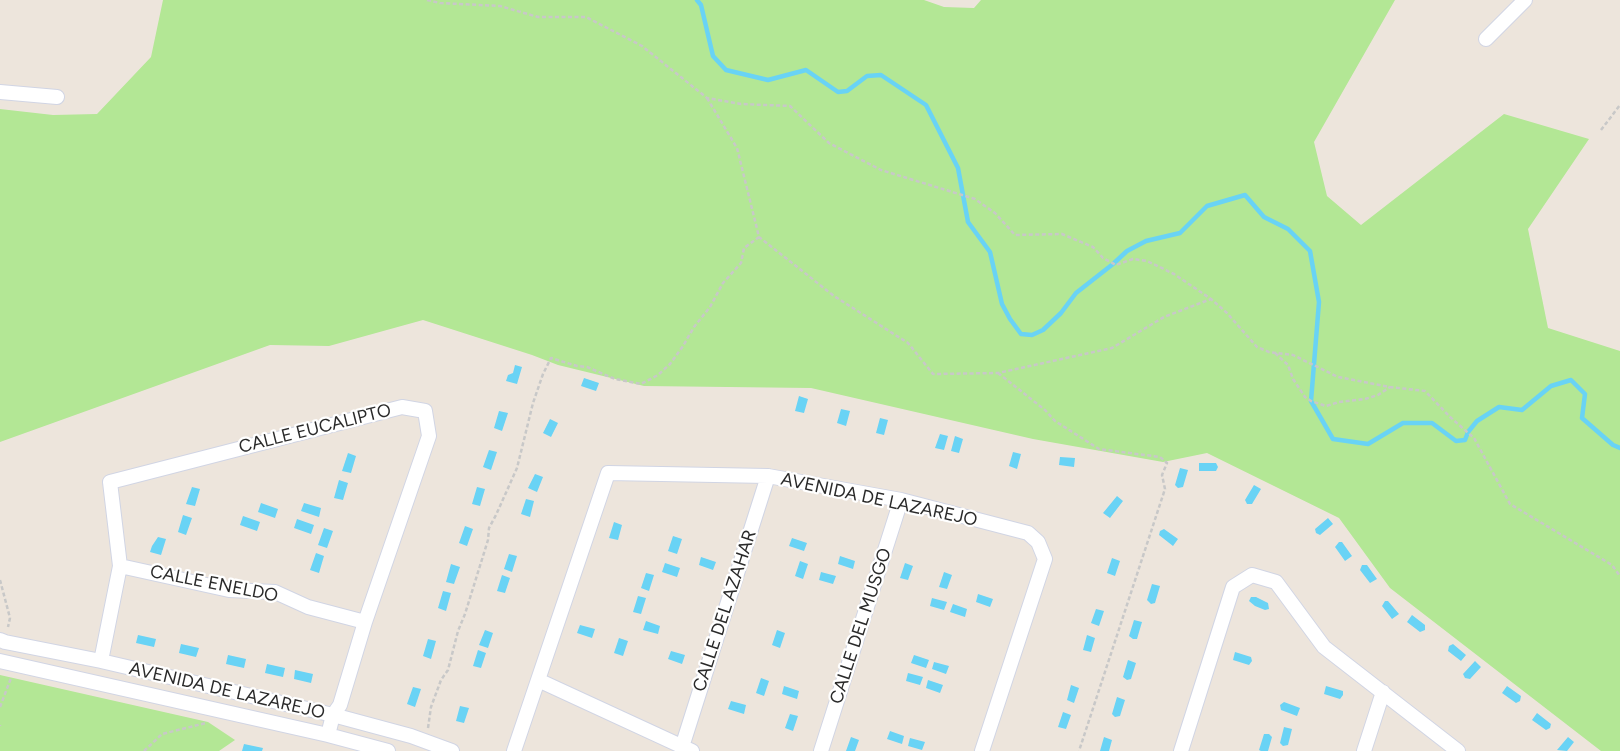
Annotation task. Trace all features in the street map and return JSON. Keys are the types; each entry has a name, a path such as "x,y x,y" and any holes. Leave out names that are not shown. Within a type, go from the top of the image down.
{"street":[{"path":"1486,39 1524,0"},
{"path":"0,92 57,97"},
{"name":"CALLE EUCALIPTO","path":"101,662 120,566 110,482 402,407 424,411 429,436 365,622 340,705 333,715 328,735"},
{"name":"AVENIDA DE LAZAREJO","path":"514,751 608,473 768,476 901,500 1028,533 1038,542 1045,558 982,751"},
{"name":"CALLE DEL AZAHAR","path":"687,749 768,476"},
{"name":"CALLE DEL MUSGO","path":"821,751 901,500"},
{"name":"CALLE ENELDO","path":"120,566 229,590 275,592 308,607 365,622"},
{"path":"1181,751 1233,587 1252,575 1276,582 1324,647 1458,751"},
{"name":"AVENIDA DE LAZAREJO","path":"2,641 333,715 452,751"},
{"name":"AVENIDA DE LAZAREJO","path":"0,661 328,735 388,751"},
{"path":"538,680 687,749"},
{"path":"1364,751 1383,692"}],"path":[{"path":"428,0 440,3 500,6 538,17 586,17 642,46 707,98 737,148 758,237 834,296 908,343 934,374 998,373 1112,348 1164,317 1211,299"},
{"path":"707,98 742,104 790,106 830,143 881,170 975,199 995,213 1015,235 1062,234 1093,247 1103,258 1116,265 1133,259 1147,261 1174,274 1211,299 1227,313 1257,347 1294,355 1338,377 1390,387 1425,391 1450,418 1474,438 1510,504 1612,566 1620,576"},
{"path":"1601,130 1620,105"},
{"path":"424,741 429,727 431,707 441,680 448,670 458,631 488,540 489,528 517,468 533,403 542,374 551,358 587,367 615,379 641,384 658,375 670,364 694,327 710,307 723,283 741,263 744,248 758,237"},
{"path":"1274,352 1288,365 1293,379 1305,397 1326,406 1339,402 1365,399 1378,395 1390,387"},
{"path":"998,373 1045,410 1055,421 1099,449 1160,457 1167,463 1162,475 1165,488 1079,751"},
{"path":"0,580 10,618 2,641"},
{"path":"0,706 11,678"},
{"path":"144,751 162,734 208,722 223,711"}],"green space":[{"path":"163,0 924,0 944,7 974,8 981,0 1395,0 1314,142 1327,196 1361,225 1504,114 1589,139 1528,229 1548,328 1620,351 1620,751 1601,751 1390,588 1339,518 1207,453 1163,462 1033,439 811,388 644,386 558,365 423,320 329,346 270,345 0,442 0,109 53,115 97,114 151,57"},
{"path":"0,675 208,722 235,740 219,751 0,751"}],"water":[{"path":"515,365 522,367 517,384 506,381 508,375 513,373"},
{"path":"584,378 599,383 596,391 581,386"},
{"path":"799,396 808,399 804,413 795,411"},
{"path":"841,409 850,411 846,426 837,423"},
{"path":"499,411 508,413 502,431 494,428"},
{"path":"880,418 888,420 884,435 876,433"},
{"path":"550,419 558,423 551,437 543,433"},
{"path":"940,434 948,436 944,450 935,448"},
{"path":"955,436 963,439 959,453 951,451"},
{"path":"489,450 497,452 491,470 483,467"},
{"path":"1013,452 1021,454 1017,469 1009,466"},
{"path":"348,453 356,456 351,473 342,471"},
{"path":"1060,457 1075,458 1074,467 1059,465"},
{"path":"1199,463 1216,463 1218,467 1216,471 1199,471"},
{"path":"1180,468 1188,470 1183,487 1178,488 1175,485"},
{"path":"535,474 543,477 537,492 528,488"},
{"path":"339,480 348,483 343,500 334,498"},
{"path":"1254,485 1261,489 1252,504 1247,504 1245,500"},
{"path":"192,487 200,489 195,506 186,504"},
{"path":"477,487 485,489 480,506 472,504"},
{"path":"1117,496 1123,501 1110,518 1103,513"},
{"path":"526,499 534,501 530,517 521,514"},
{"path":"261,503 278,509 275,518 258,512"},
{"path":"304,503 321,508 319,517 301,511"},
{"path":"183,515 192,518 186,535 178,532"},
{"path":"243,516 260,522 257,531 240,525"},
{"path":"1328,518 1333,524 1320,535 1316,533 1315,529"},
{"path":"297,519 314,525 311,534 294,528"},
{"path":"614,522 622,525 618,540 609,538"},
{"path":"465,526 473,529 467,546 459,543"},
{"path":"324,528 333,531 327,548 318,545"},
{"path":"1164,529 1178,539 1173,546 1159,535 1160,531"},
{"path":"673,536 682,539 677,554 668,551"},
{"path":"158,537 166,539 161,555 150,552"},
{"path":"792,538 807,543 804,551 789,546"},
{"path":"1339,542 1342,542 1352,556 1345,561 1335,547"},
{"path":"316,553 324,556 319,573 310,570"},
{"path":"509,554 517,556 512,572 504,569"},
{"path":"840,556 855,561 853,569 838,564"},
{"path":"701,557 716,562 713,570 699,565"},
{"path":"1112,558 1120,561 1115,576 1107,573"},
{"path":"800,561 808,564 803,579 795,576"},
{"path":"665,563 680,568 677,577 662,572"},
{"path":"905,563 913,566 908,580 900,578"},
{"path":"451,564 460,567 454,584 446,582"},
{"path":"1362,565 1367,565 1377,579 1370,583 1360,570"},
{"path":"821,572 836,576 833,584 819,580"},
{"path":"944,572 952,575 947,589 939,587"},
{"path":"646,573 654,575 649,591 641,588"},
{"path":"502,575 510,578 505,593 497,591"},
{"path":"1152,584 1160,586 1155,603 1151,604 1147,600"},
{"path":"443,591 451,593 446,611 438,608"},
{"path":"978,594 993,599 990,607 976,602"},
{"path":"638,596 646,598 641,614 633,612"},
{"path":"1251,597 1256,597 1268,603 1269,609 1265,610 1255,606 1249,601"},
{"path":"932,598 947,602 944,610 930,606"},
{"path":"1385,601 1388,601 1399,614 1392,619 1382,606"},
{"path":"953,604 967,609 965,617 950,612"},
{"path":"1096,609 1104,611 1099,626 1091,623"},
{"path":"1412,615 1425,625 1425,630 1420,632 1407,622"},
{"path":"1134,620 1142,622 1137,639 1129,636"},
{"path":"646,621 660,626 658,634 643,630"},
{"path":"580,625 595,629 592,638 577,633"},
{"path":"485,630 493,633 488,648 479,645"},
{"path":"777,630 785,633 780,648 772,645"},
{"path":"138,635 156,639 154,647 136,643"},
{"path":"1087,635 1095,638 1091,652 1083,650"},
{"path":"619,638 628,641 623,656 614,653"},
{"path":"428,639 436,641 431,659 423,656"},
{"path":"181,644 199,648 196,657 179,653"},
{"path":"1453,644 1466,655 1461,661 1448,651 1449,646"},
{"path":"478,650 486,653 481,668 473,666"},
{"path":"671,651 685,655 682,664 668,659"},
{"path":"1235,652 1251,657 1252,661 1249,665 1233,660"},
{"path":"228,655 246,659 244,668 226,664"},
{"path":"914,655 929,660 926,668 911,663"},
{"path":"1128,660 1136,663 1131,679 1127,680 1123,677"},
{"path":"1475,661 1481,667 1470,679 1465,678 1463,674"},
{"path":"934,662 949,666 946,674 932,669"},
{"path":"267,664 285,668 283,677 265,673"},
{"path":"295,670 313,674 311,683 294,679"},
{"path":"908,673 923,677 920,685 906,681"},
{"path":"761,678 769,681 764,696 756,693"},
{"path":"928,680 943,685 940,693 926,688"},
{"path":"1071,685 1079,688 1074,703 1067,700"},
{"path":"784,686 799,691 797,699 782,694"},
{"path":"1326,686 1343,691 1343,695 1340,699 1324,694"},
{"path":"1507,686 1521,696 1520,701 1516,703 1502,693"},
{"path":"413,687 421,689 415,707 407,704"},
{"path":"1117,697 1125,700 1120,716 1115,717 1112,714"},
{"path":"731,701 746,705 744,714 728,709"},
{"path":"1284,702 1300,708 1297,716 1281,710 1280,705"},
{"path":"460,706 469,708 464,723 456,721"},
{"path":"1063,712 1071,715 1066,729 1058,727"},
{"path":"1537,713 1551,724 1550,728 1546,730 1532,720"},
{"path":"790,714 798,716 793,731 785,728"},
{"path":"1284,727 1292,729 1288,745 1283,746 1280,743"},
{"path":"890,731 904,736 902,744 887,739"},
{"path":"1264,734 1269,734 1272,737 1268,751 1259,750"},
{"path":"851,737 859,740 855,751 846,751"},
{"path":"1104,737 1112,740 1109,751 1100,751"},
{"path":"1568,737 1574,742 1567,751 1557,750"},
{"path":"910,738 925,742 922,750 908,746"},
{"path":"244,744 263,748 262,751 242,751"}],"waterway":[{"path":"697,0 701,5 713,56 726,70 768,80 806,70 838,92 847,91 867,76 881,75 926,105 958,168 968,222 990,252 1002,304 1021,334 1032,335 1043,330 1061,313 1076,293 1127,251 1146,241 1180,233 1207,206 1245,195 1264,217 1288,229 1310,251 1319,302 1311,401 1333,439 1368,444 1403,423 1432,423 1456,441 1465,440 1468,432 1477,421 1499,407 1522,410 1551,386 1571,380 1585,394 1582,418 1613,445 1620,448"}]}
